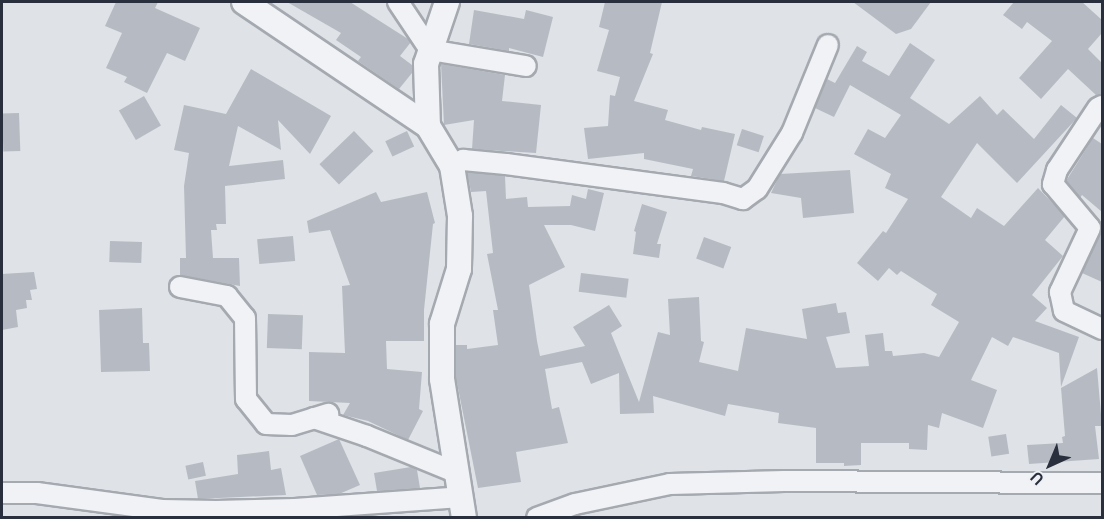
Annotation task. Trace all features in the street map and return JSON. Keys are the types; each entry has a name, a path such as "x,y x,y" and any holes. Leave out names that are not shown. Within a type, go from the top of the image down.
{"street":[{"path":"2,493 37,493 162,510 463,507 442,379 442,324 459,269 460,216 452,166 428,126 244,2"},
{"path":"398,2 430,51 526,66"},
{"path":"428,126 426,64 447,2"},
{"path":"452,166 463,160 506,164 723,193 743,199 757,189 792,133 828,45"},
{"path":"1102,106 1098,108 1057,170 1053,184 1090,228 1060,292 1064,311 1102,329"},
{"path":"180,287 227,296 245,318 246,399 255,414 266,424 292,425 321,416 457,473"},
{"path":"537,518 575,504 670,484 784,481 1102,483"}],"building":[{"path":"116,2 158,2 155,8 200,28 185,61 167,53 147,93 124,82 127,77 106,68 122,33 105,26"},
{"path":"287,2 350,2 411,42 400,56 412,65 412,73 399,89 358,61 361,57 336,40 341,33"},
{"path":"605,2 662,2 650,53 653,54 634,101 668,110 665,120 701,130 702,127 735,134 724,181 691,176 693,169 644,159 644,153 588,159 584,128 608,126 610,95 615,96 620,77 597,71 609,30 599,27"},
{"path":"853,2 931,2 911,29 896,34"},
{"path":"1014,2 1082,2 1102,20 1102,33 1088,49 1102,63 1102,94 1096,95 1068,69 1041,99 1019,78 1052,41 1027,22 1022,29 1003,15"},
{"path":"474,10 524,19 526,10 553,17 543,57 509,48 509,51 469,44"},
{"path":"910,43 935,60 910,98 949,124 980,96 997,115 1003,109 1034,139 1061,105 1077,118 1017,183 977,143 941,197 971,218 977,208 1004,226 1038,188 1065,216 1045,240 1063,256 1032,295 1047,308 1035,321 1079,337 1061,387 1059,353 1013,337 1008,346 992,337 971,380 997,390 983,428 942,413 939,428 928,425 927,450 909,449 909,443 861,443 861,465 844,466 844,463 816,463 816,428 778,423 779,413 728,404 725,416 653,396 654,413 620,414 619,373 591,384 582,362 545,369 552,409 559,407 568,443 516,452 521,482 478,488 456,378 456,345 467,345 467,349 498,345 493,310 498,310 487,254 493,253 486,191 471,192 467,172 505,176 506,199 527,197 528,207 570,206 572,195 586,199 588,189 604,193 595,231 571,225 544,225 565,267 529,285 537,341 540,356 585,346 573,327 609,305 622,326 611,333 639,402 658,332 670,335 668,299 699,297 701,341 704,342 699,362 738,371 746,328 807,339 802,309 836,303 838,313 846,312 850,333 826,337 836,368 869,366 865,335 883,333 885,351 892,351 893,356 924,353 939,357 959,322 931,305 937,294 901,271 897,275 889,268 878,281 857,263 883,231 886,233 908,199 885,188 891,174 854,154 868,129 885,138 901,115 850,85 834,117 815,108 827,79 835,83 857,46 867,52 862,61 889,76"},
{"path":"441,64 505,75 502,101 541,105 536,153 472,149 474,120 444,125"},
{"path":"251,69 331,116 310,154 278,120 281,150 238,126 229,166 283,160 285,179 225,186 226,224 216,224 217,230 211,230 213,258 239,258 240,286 180,275 180,258 186,258 184,186 189,153 174,150 184,105 226,114"},
{"path":"144,96 161,125 136,140 119,110"},
{"path":"19,113 20,151 3,152 2,114"},
{"path":"742,129 764,136 759,152 737,145"},
{"path":"354,131 373,151 339,184 319,164"},
{"path":"407,131 414,146 392,157 385,141"},
{"path":"1093,138 1102,144 1102,212 1082,195 1080,198 1066,181"},
{"path":"850,170 854,213 803,218 801,198 771,193 780,174"},
{"path":"376,192 381,202 427,192 435,223 433,224 424,310 424,341 386,341 387,369 422,372 419,409 423,411 408,440 368,421 343,415 350,403 309,401 309,352 345,353 342,286 350,285 330,230 309,233 307,221"},
{"path":"642,204 667,212 657,244 661,244 659,258 633,254 636,232 634,231"},
{"path":"1102,216 1102,282 1082,273 1101,233"},
{"path":"293,236 295,261 259,264 257,239"},
{"path":"704,237 731,247 723,269 696,259"},
{"path":"110,241 142,242 141,263 109,262"},
{"path":"34,272 37,289 30,290 32,300 26,300 27,308 16,310 18,327 2,330 2,274"},
{"path":"581,273 629,279 626,298 579,292"},
{"path":"142,308 143,343 149,343 150,371 101,372 99,310"},
{"path":"268,314 303,315 302,349 267,348"},
{"path":"1097,368 1102,426 1095,426 1099,459 1029,464 1027,445 1063,443 1062,437 1065,436 1061,388"},
{"path":"1006,434 1009,454 991,457 988,437"},
{"path":"339,439 360,485 339,494 317,495 300,456"},
{"path":"269,451 271,470 281,468 286,495 198,499 195,481 238,474 237,455"},
{"path":"203,462 206,476 188,479 185,466"},
{"path":"411,467 417,470 420,488 377,491 374,473"}]}
